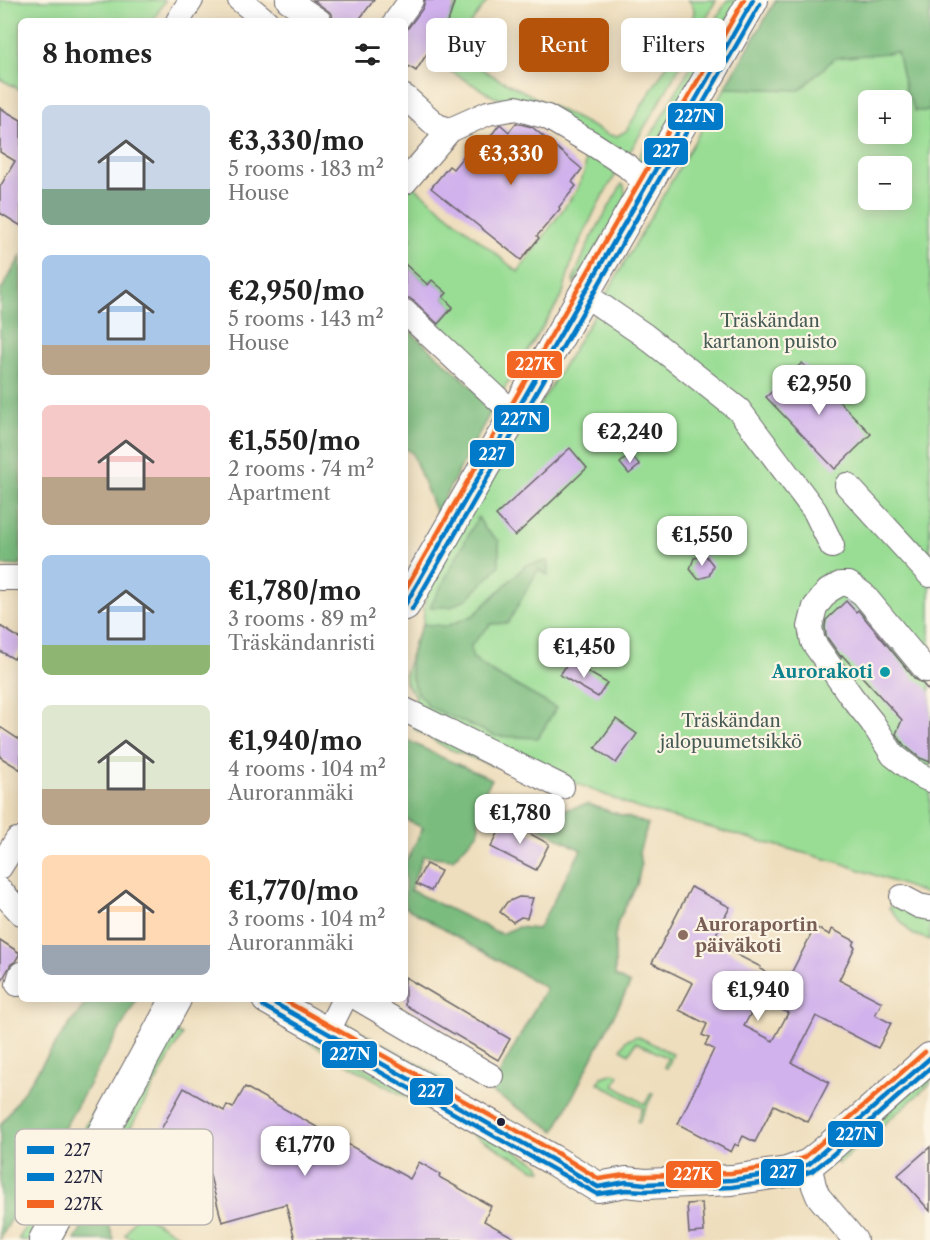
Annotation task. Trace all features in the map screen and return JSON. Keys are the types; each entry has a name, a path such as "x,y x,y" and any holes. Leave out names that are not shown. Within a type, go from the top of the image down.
{"main road":[{"path":"408,601 753,0"},
{"path":"105,1129 174,1002"},
{"path":"272,1002 598,1187 626,1182 645,1184 732,1180 787,1172 809,1164 930,1058"},
{"path":"44,1240 52,1225"}],"street":[{"path":"180,18 191,0"},
{"path":"240,0 262,18"},
{"path":"288,0 315,18"},
{"path":"398,18 411,0"},
{"path":"408,100 437,126 450,130"},
{"path":"408,179 450,130 488,113 516,108 547,117 627,166 647,184"},
{"path":"584,294 644,335 739,410 815,511 832,546"},
{"path":"408,315 514,414"},
{"path":"847,486 930,575"},
{"path":"0,578 18,578"},
{"path":"930,670 926,670 863,594 849,584 840,584 828,591 815,607 810,627 813,642 872,722 893,755 919,775 930,780"},
{"path":"408,711 562,787"},
{"path":"0,867 13,838"},
{"path":"0,890 18,910"},
{"path":"327,1033 342,1002"},
{"path":"364,1002 491,1076"},
{"path":"809,1164 818,1196 855,1240"}],"green space":[{"path":"0,0 165,0 155,18 18,18 18,88 0,79"},
{"path":"459,0 488,0 475,18 448,18"},
{"path":"688,0 716,0 706,18 692,18 694,9"},
{"path":"727,0 738,0 726,21 726,18 717,18"},
{"name":"Träskändan kartanon puisto","path":"776,0 930,0 930,895 841,863 637,808 480,740 412,706 416,696 408,687 408,664 414,643 423,624 426,589 485,484 539,406 596,312"},
{"path":"776,0 930,0 930,111 915,111 912,104 912,90 906,90 897,52 835,58 800,90 725,88"},
{"path":"452,72 487,72 609,135 617,136 626,131 663,72 676,72 625,160 517,103 494,97"},
{"path":"687,72 698,72 648,161 641,163 638,158"},
{"path":"589,152 611,165 615,176 598,204 573,257 562,296 502,392 435,328 453,307 443,297 447,293 432,280 428,285 408,267 408,243 412,238 408,235 408,187 412,185 518,272 577,190 585,170 586,156"},
{"path":"622,184 626,201 574,284 573,280 589,242"},
{"path":"18,261 18,566 0,565 0,292"},
{"path":"408,330 494,406 436,513 412,453 408,450"},
{"path":"478,517 485,529 499,541 499,566 468,598 451,607 430,607"},
{"path":"548,561 548,575 538,570 508,623 491,624 471,645 472,657 494,673 556,708 538,738 495,736 429,707 415,689 411,674 410,660 414,643 423,624 447,626 474,615 526,565"},
{"path":"416,724 494,766 447,748 414,729"},
{"path":"408,740 492,779 478,804 479,831 453,859 423,856 410,890 501,934 518,927 538,929 581,850 532,824 542,802 563,810 588,804 648,824 639,852 641,866 637,885 618,921 615,936 615,976 630,984 555,1131 490,1091 546,988 408,909 408,858 423,828 408,820"},
{"path":"893,902 930,915 930,940 912,934 889,908"},
{"path":"87,1002 135,1002 64,1129 15,1129 15,1213 0,1239 0,1126"},
{"path":"343,1021 450,1082 446,1088 341,1028"},
{"path":"172,1030 182,1035 130,1129 116,1129"},
{"path":"307,1036 539,1164 542,1171 534,1169 310,1043"},
{"path":"637,1036 673,1054 667,1068 664,1067 668,1058 636,1042 629,1054 621,1049 626,1040"},
{"path":"614,1073 619,1075 614,1086 645,1104 651,1093 653,1094 639,1122 637,1121 643,1108 598,1083 602,1077"},
{"path":"930,1074 930,1084 838,1164 835,1159"},
{"path":"97,1107 103,1111 93,1129 84,1129"},
{"path":"27,1225 38,1225 30,1240 18,1240"},
{"path":"62,1225 74,1225 65,1240 54,1240"},
{"path":"83,1225 109,1225 114,1240 75,1240"},
{"path":"131,1225 160,1225 183,1238 182,1240 134,1240 125,1235"}],"building":[{"path":"313,0 374,0 360,18 333,18 332,14"},
{"path":"425,0 455,0 449,18 426,18 426,55 416,71 408,66 408,28 423,8"},
{"path":"0,108 18,118 18,224 0,213 0,187 15,161 0,152"},
{"path":"516,123 532,127 582,169 572,182 576,186 521,260 431,188 449,166 453,169 476,141 483,146 499,125 509,132"},
{"path":"408,267 428,285 432,280 447,293 443,297 453,307 438,324 409,298"},
{"path":"802,363 871,434 835,469 766,397"},
{"path":"570,448 587,468 515,536 496,515"},
{"path":"630,454 640,465 629,474 620,463"},
{"path":"706,556 713,565 709,576 698,579 690,569 694,558"},
{"name":"Aurorakoti","path":"846,601 856,612 858,610 915,679 930,692 930,762 920,758 904,745 896,734 902,720 842,655 841,657 826,636 826,620"},
{"path":"0,626 18,637 18,652 14,659 0,651"},
{"path":"569,661 607,683 598,697 560,675"},
{"path":"616,719 637,734 616,763 595,748"},
{"path":"0,727 18,739 18,768 0,757"},
{"path":"505,820 549,844 536,870 491,847"},
{"path":"426,864 441,871 431,891 416,884"},
{"path":"691,887 730,907 712,942 761,967 760,969 786,983 815,927 830,935 832,929 855,941 853,946 855,947 839,980 882,1002 875,1015 891,1023 878,1048 816,1016 792,1063 829,1082 808,1122 774,1105 755,1142 743,1136 738,1146 735,1144 731,1152 678,1124 714,1049 705,1045 709,1038 702,1035 707,1024 679,1010 693,983 652,963","holes":["759,998 788,1013 773,1041 744,1026"]},
{"path":"519,897 533,898 527,918 521,917 513,922 500,912 507,902"},
{"path":"0,940 18,952 18,957 0,984"},
{"path":"408,979 510,1039 498,1060 405,1005 405,1002 408,1002"},
{"path":"245,1087 410,1179 419,1162 440,1174 439,1177 491,1206 484,1221 518,1240 295,1240 286,1204 222,1222 213,1187 213,1129 161,1129 184,1088 224,1111 227,1105 233,1108"},
{"path":"930,1147 930,1211 898,1175"},
{"path":"702,1203 704,1232 689,1233 687,1204"}],"transit line":[{"name":"227K","path":"408,585 744,0"},
{"name":"227","path":"408,600 753,0"},
{"name":"227N","path":"412,609 760,4"},
{"name":"227","path":"272,1002 598,1187 626,1182 645,1184 732,1180 787,1172 809,1164 930,1058"},
{"name":"227K","path":"287,1002 599,1179 625,1175 731,1173 785,1165 805,1157 925,1052"},
{"name":"227N","path":"263,1006 597,1194 626,1190 732,1187 788,1179 812,1171 930,1068"}],"place":[{"name":"Aurorakoti","path":"885,672"},
{"name":"Auroraportin päiväkoti","path":"683,935"}],"park label":[{"name":"Träskändan jalopuumetsikkö","path":"731,731"}]}
